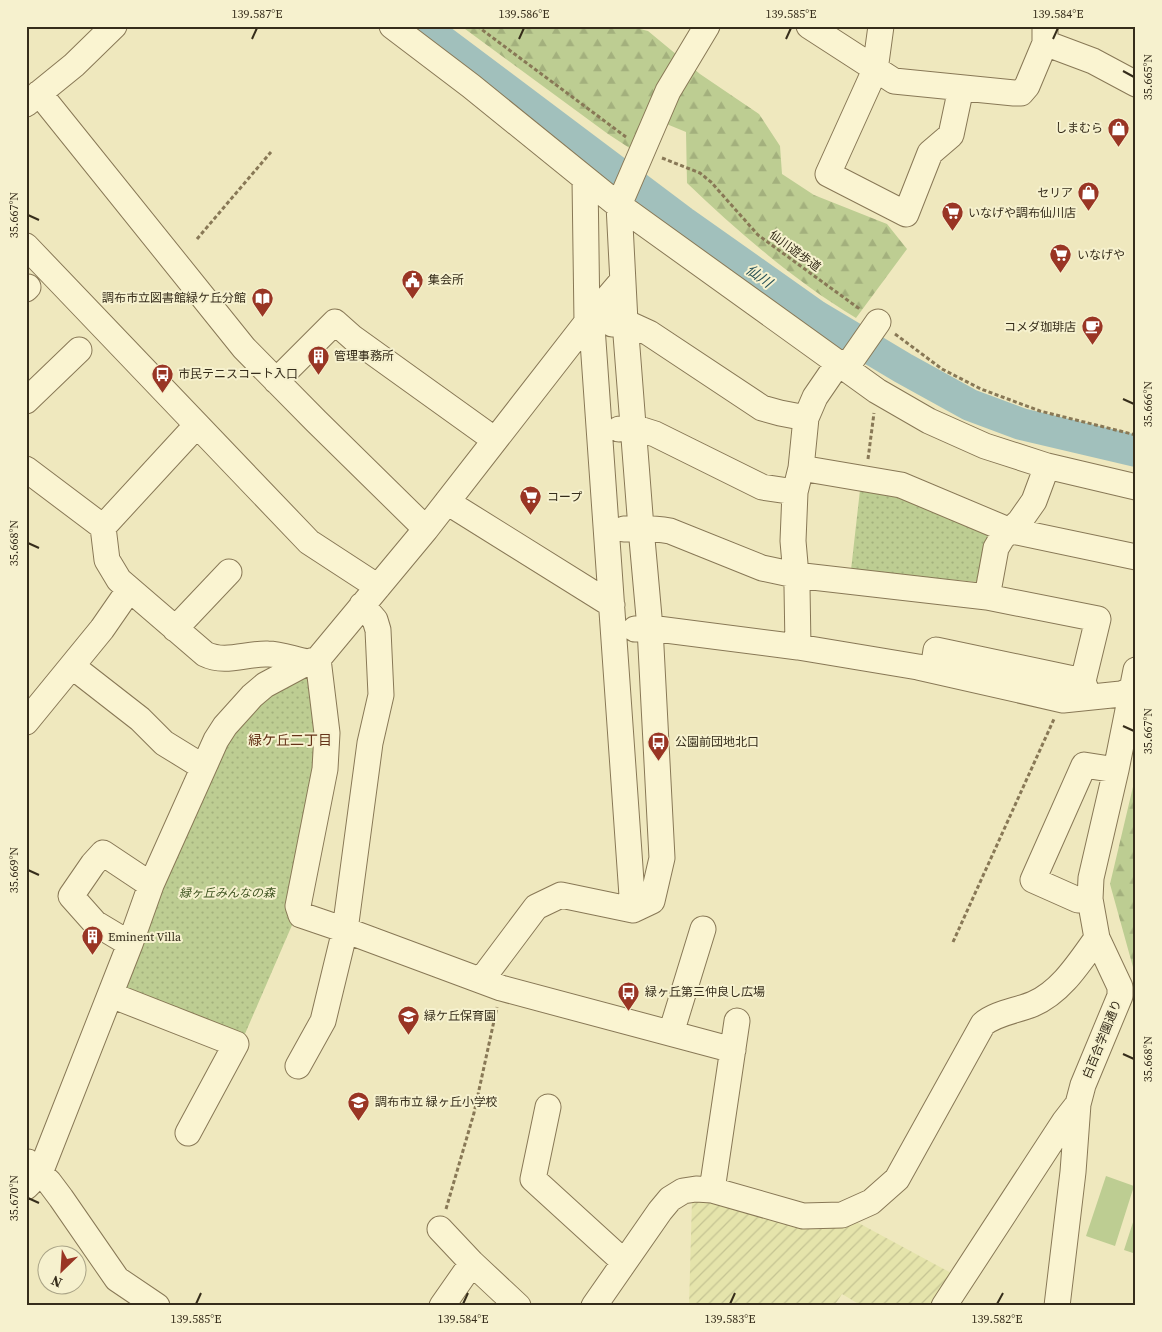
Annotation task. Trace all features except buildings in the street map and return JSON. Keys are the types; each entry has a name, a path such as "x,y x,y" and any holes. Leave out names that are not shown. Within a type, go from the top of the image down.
{"street":[{"path":"114,26 74,65 32,99 244,348 426,529"},
{"path":"392,26 471,86 585,179 622,198 846,362 877,391 929,421 985,446 1047,466 1136,487"},
{"path":"492,983 536,907 561,895 633,910 652,901 662,858 650,628 622,281 622,198 668,92 707,26"},
{"path":"882,26 875,70 828,174 906,214 916,193 930,153 951,135 961,88"},
{"path":"820,30 875,70 894,81 1014,94 1021,93 1027,86 1045,35 1136,84"},
{"path":"585,179 590,324 600,431 633,910"},
{"path":"26,246 196,426 309,542 378,587"},
{"path":"157,1306 117,1279 61,1198 31,1174 110,995 151,885 203,767 225,726 252,696 275,678 313,661 362,606 426,529 494,440 590,324 622,281"},
{"path":"276,381 335,322 353,338 494,440"},
{"path":"590,324 625,322 649,333 762,408 806,418"},
{"path":"798,647 797,587 792,540 795,492 806,418 815,397 878,323"},
{"path":"26,401 79,350"},
{"path":"103,527 196,426"},
{"path":"600,431 633,427 654,434 762,487 795,492"},
{"path":"987,597 996,548 1008,530 1020,521 1034,501 1047,466"},
{"path":"800,468 901,484 1008,530 1136,557"},
{"path":"26,469 103,527 107,560 112,571 129,590 205,654 213,658 223,659 245,655 270,654 313,661"},
{"path":"447,502 612,605"},
{"path":"606,531 657,528 670,531 762,568 795,575 987,597 1098,619 1086,689"},
{"path":"175,629 229,572"},
{"path":"26,722 102,629 129,590"},
{"path":"298,1066 323,1021 345,930 370,744 381,695 378,630 375,620 362,606"},
{"path":"614,630 650,628 798,647 933,670 1063,700 1086,689"},
{"path":"933,670 936,650 1086,689 1121,694 1134,682"},
{"path":"313,661 327,733 325,769 298,906 301,915 492,983 733,1050"},
{"path":"72,666 140,719 164,743 203,767"},
{"name":"白百合学園通り","path":"1056,1306 1073,1172 1078,1104 1120,996 1120,987 1097,938 1090,899 1091,878 1134,682"},
{"path":"1090,899 1078,900 1033,880 1084,765 1116,770"},
{"path":"130,944 95,923 71,896 103,853 151,885"},
{"path":"671,1034 703,929"},
{"path":"594,1306 670,1199 683,1191 712,1190 803,1216 842,1215 871,1202 897,1179 982,1024 999,1015 1034,1004 1053,993 1097,938"},
{"path":"110,995 236,1044 188,1133"},
{"path":"712,1190 737,1021"},
{"path":"944,1306 1064,1122 1078,1104"},
{"path":"548,1107 533,1179 624,1262"},
{"path":"440,1229 472,1263 518,1306"},
{"path":"442,1306 472,1263"}],"path":[{"name":"仙川遊歩道","path":"477,26 643,152 700,173 715,186 758,235 942,369 981,389 1040,411 1136,435"},
{"path":"196,239 271,152"},
{"path":"865,479 877,391"},
{"path":"954,942 1063,700"},
{"path":"440,1229 474,1113 492,983"}],"shaded area":[{"path":"692,1200 853,1220 953,1274 934,1306 862,1306 842,1294 834,1306 689,1306"}],"green space":[{"path":"461,26 628,26 648,31 700,74 759,114 780,146 782,174 814,195 887,224 907,249 856,318 789,272 727,220 687,183 686,132 647,116 631,149"},
{"path":"861,481 990,527 977,582 851,570"},
{"name":"緑ヶ丘みんなの森","path":"308,662 322,693 299,909 241,1043 111,995 216,740"},
{"path":"1136,774 1136,978 1110,884"},
{"path":"1106,1176 1134,1186 1115,1246 1086,1236"},
{"path":"1136,1213 1136,1254 1124,1250"}],"waterway":[{"name":"仙川","path":"422,26 683,222 816,316 903,368 970,405 1021,424 1136,451"}],"place":[{"name":"しまむら","path":"1119,147"},
{"name":"セリア","path":"1089,212"},
{"name":"いなげや調布仙川店","path":"952,232"},
{"name":"いなげや","path":"1061,274"},
{"name":"集会所","path":"412,299"},
{"name":"調布市立図書館緑ケ丘分館","path":"262,317"},
{"name":"コメダ珈琲店","path":"1092,346"},
{"name":"管理事務所","path":"318,375"},
{"name":"市民テニスコート入口","path":"162,393"},
{"name":"コープ","path":"531,516"},
{"name":"公園前団地北口","path":"659,761"},
{"name":"Eminent Villa","path":"92,956"},
{"name":"緑ヶ丘第三仲良し広場","path":"629,1011"},
{"name":"緑ケ丘保育園","path":"408,1035"},
{"name":"調布市立 緑ヶ丘小学校","path":"359,1121"}],"district":[{"name":"緑ケ丘二丁目","path":"290,740"}]}
